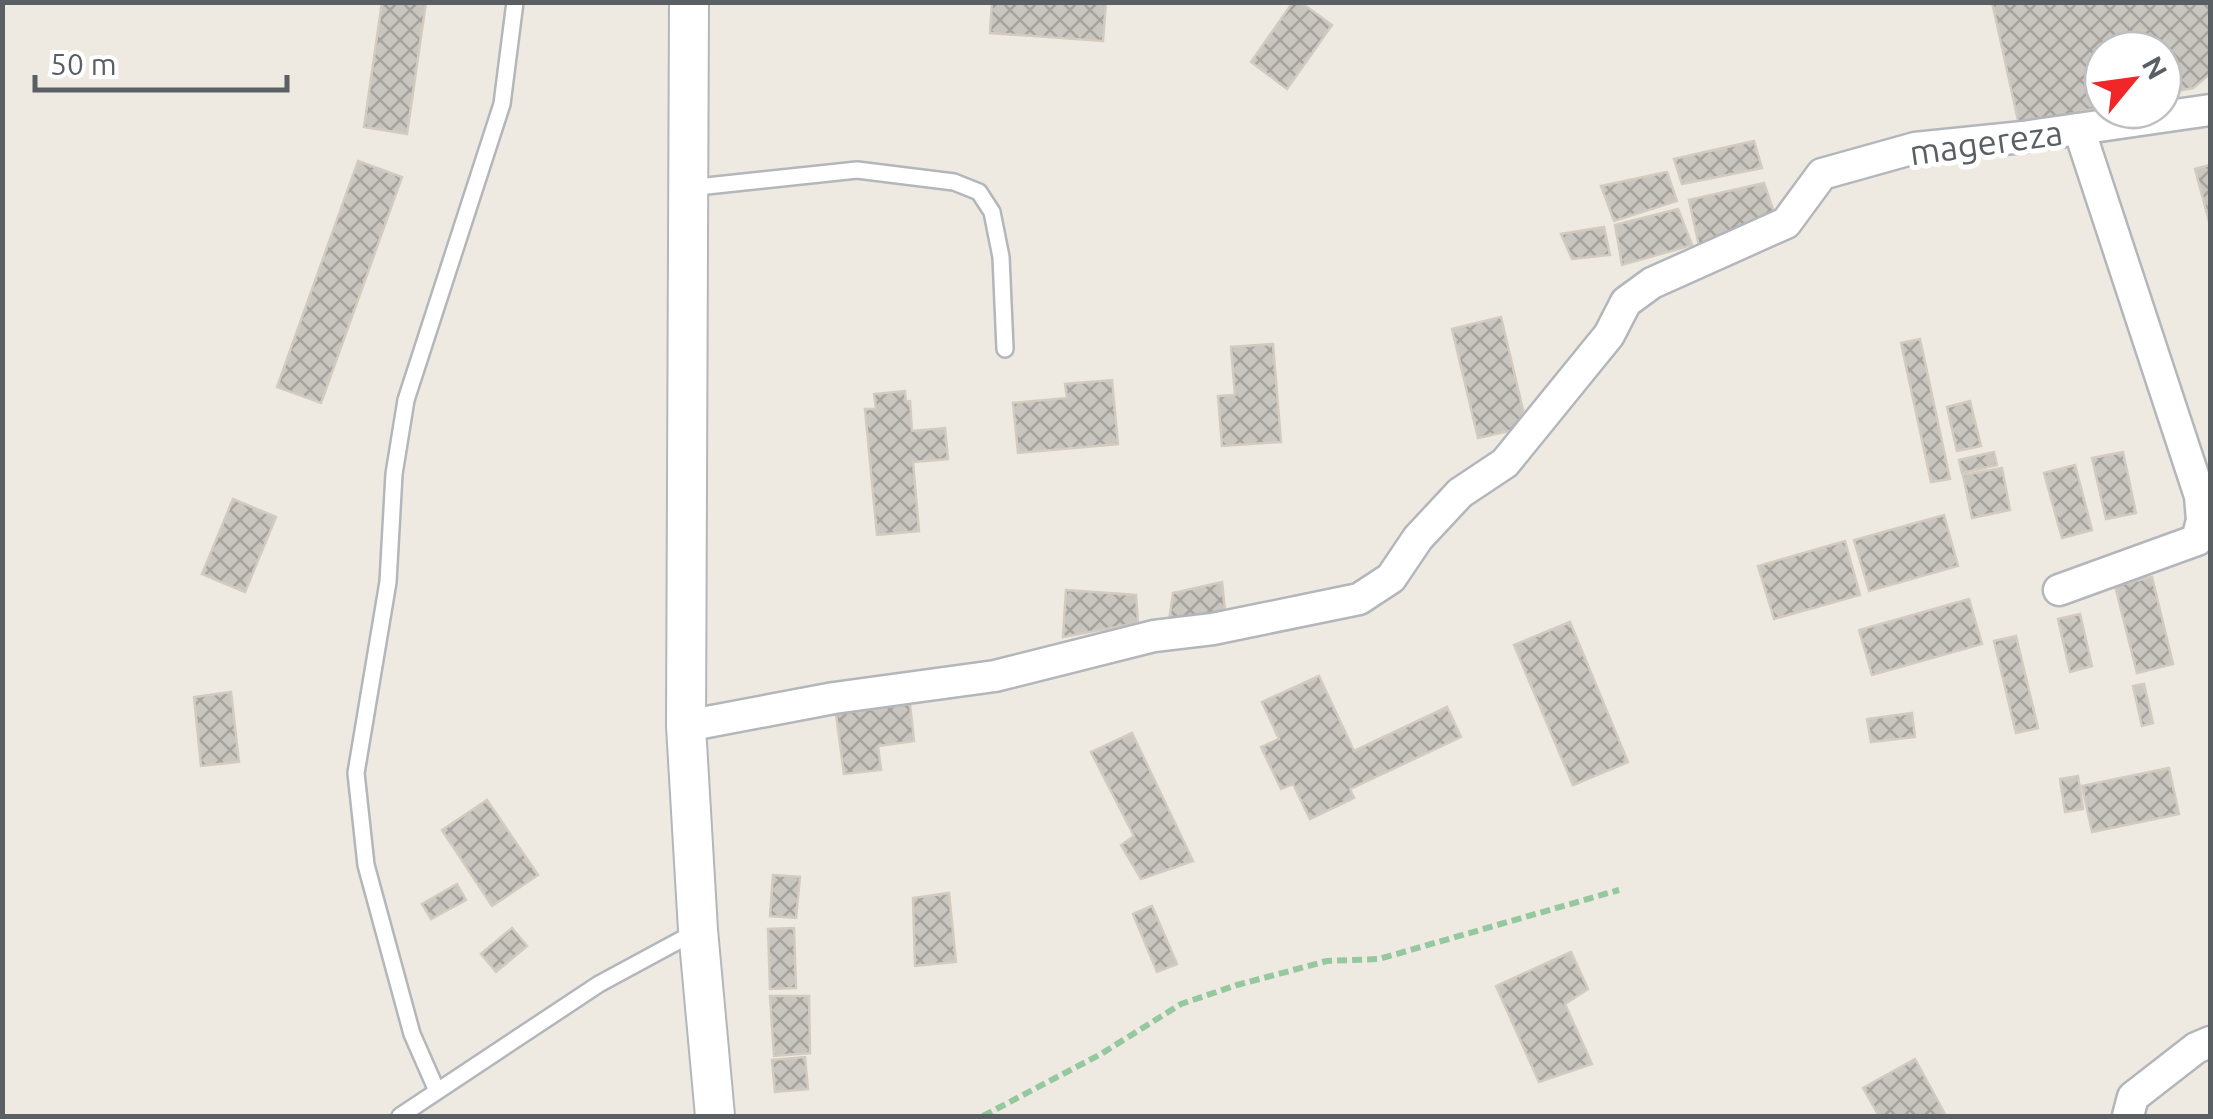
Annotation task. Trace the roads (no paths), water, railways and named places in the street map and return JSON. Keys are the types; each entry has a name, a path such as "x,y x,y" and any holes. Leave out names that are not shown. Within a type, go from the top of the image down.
{"street":[{"path":"689,2 686,726 698,930 715,1116"},
{"name":"magereza","path":"686,726 834,698 995,676 1154,636 1213,629 1359,599 1391,578 1418,538 1460,493 1505,463 1609,335 1626,302 1652,284 1786,223 1822,174 1915,148 2210,110"},
{"path":"2058,590 2197,540 2202,520 2200,496 2079,129"},
{"path":"2128,1116 2133,1097 2196,1048 2210,1042"}],"lane":[{"path":"437,1091 412,1034 366,865 356,773 388,582 394,474 406,400 502,104 515,2"},
{"path":"688,188 857,170 954,182 979,192 992,212 1001,257 1005,348"},
{"path":"400,1116 599,984 698,930"}]}
